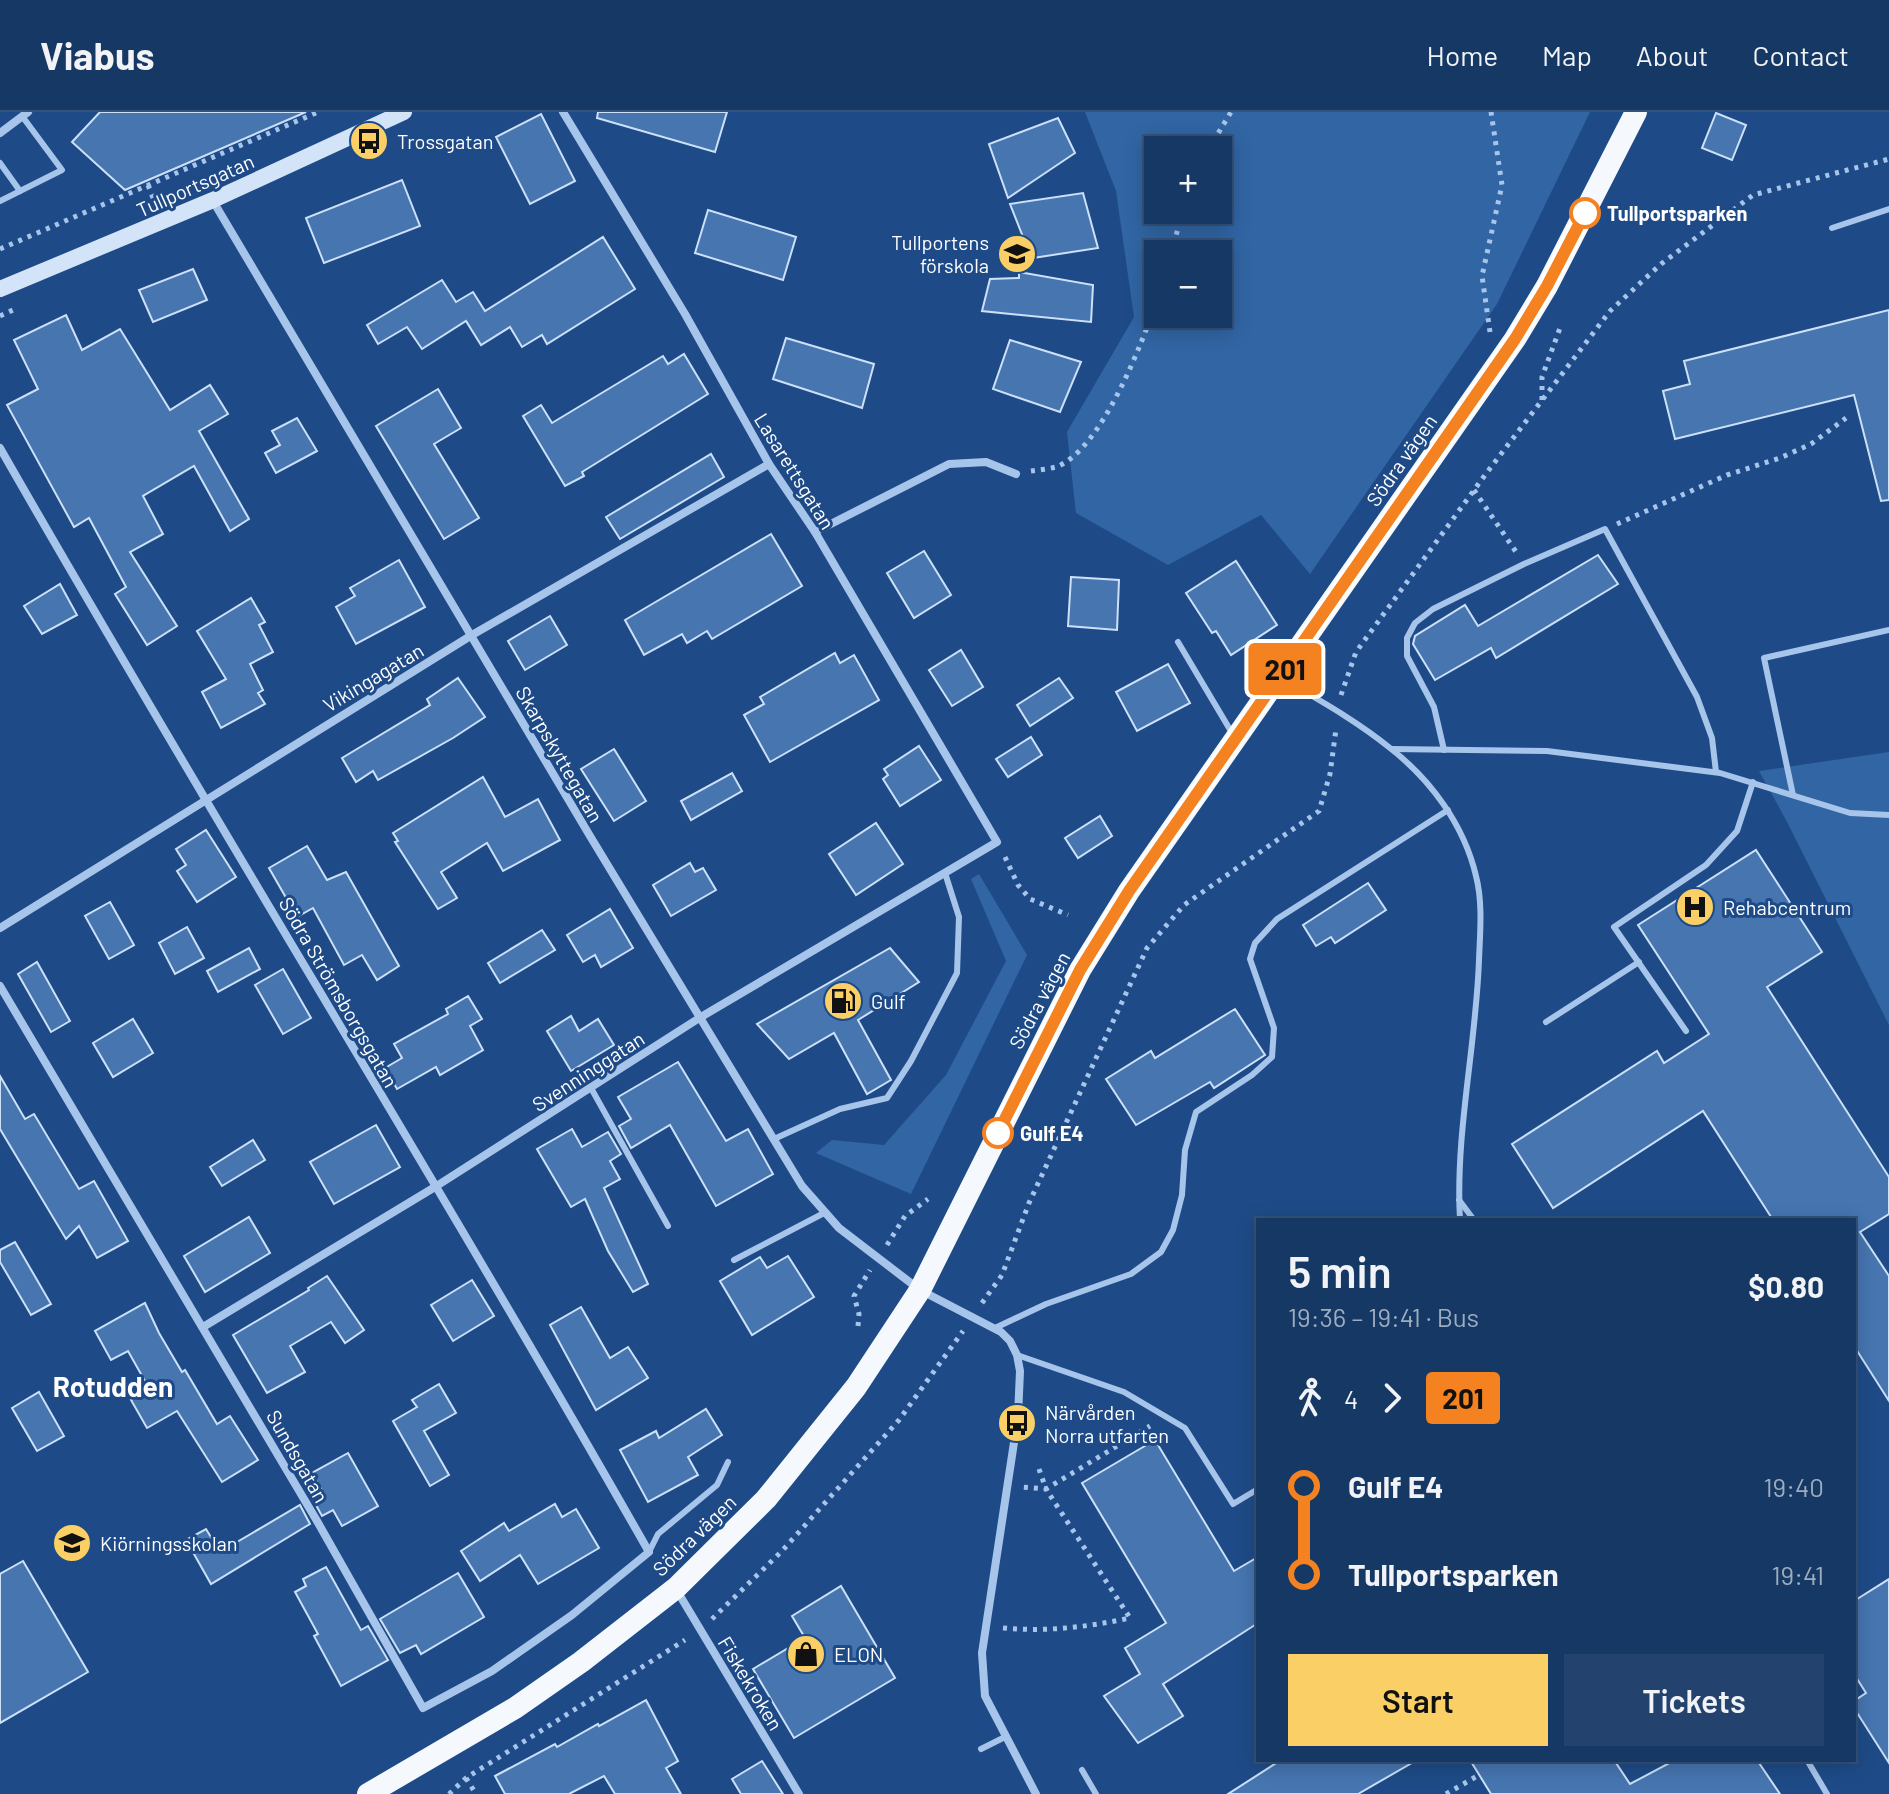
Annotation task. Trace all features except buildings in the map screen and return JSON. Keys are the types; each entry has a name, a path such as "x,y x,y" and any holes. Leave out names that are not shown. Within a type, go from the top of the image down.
{"highway":[{"name":"Södra vägen","path":"368,1794 515,1708 581,1662 676,1588 766,1499 856,1387 920,1290 1080,970 1129,891 1515,339 1547,286 1636,112"}],"main road":[{"name":"Tullportsgatan","path":"0,289 213,200 400,113"}],"street":[{"name":"Lasarettsgatan","path":"563,112 685,314 769,464 815,532 995,844"},
{"path":"0,133 25,114"},
{"name":"Skarpskyttegatan","path":"213,200 802,1186 839,1228 920,1290 995,1328"},
{"name":"Södra Strömsborgsgatan","path":"0,448 83,594 547,1372 649,1552"},
{"path":"815,532 949,464 986,462 1016,474"},
{"name":"Vikingagatan","path":"0,928 472,635 769,464"},
{"name":"Svenninggatan","path":"203,1327 435,1187 701,1017 995,844"},
{"name":"Sundsgatan","path":"0,986 203,1327 423,1708 492,1671 572,1615 649,1552"},
{"path":"995,1328 1010,1341 1020,1371 1018,1416 982,1653 985,1696 1036,1794"},
{"name":"Fiskekroken","path":"676,1588 799,1794"}],"lane":[{"path":"0,201 62,170 25,114"},
{"path":"0,163 20,191"},
{"path":"1832,228 1889,209"},
{"path":"1444,750 1434,707 1407,656 1407,638 1415,623 1433,609 1524,564 1605,529 1697,697 1712,738 1716,772"},
{"path":"1793,795 1764,658 1889,630"},
{"path":"1178,642 1236,739"},
{"path":"1280,677 1392,749 1448,810 1468,847 1481,919 1478,1005 1459,1171 1460,1218"},
{"path":"1392,749 1547,751 1716,772 1850,813 1889,815"},
{"path":"1686,1031 1614,927 1706,865 1737,831 1753,782"},
{"path":"995,1328 1046,1304 1131,1274 1161,1252 1173,1230 1182,1195 1185,1150 1196,1112 1252,1075 1272,1057 1274,1028 1250,959 1255,943 1277,919 1448,810"},
{"path":"774,1139 840,1109 887,1098 911,1061 957,973 959,917 945,873"},
{"path":"1546,1022 1639,962"},
{"path":"591,1088 668,1226"},
{"path":"1459,1200 1472,1218"},
{"path":"734,1260 826,1212"},
{"path":"1017,1355 1124,1392 1185,1428 1233,1504 1256,1490"},
{"path":"649,1552 658,1534 717,1485 728,1462"},
{"path":"981,1749 1005,1737"},
{"path":"1808,1762 1827,1794"},
{"path":"1082,1770 1096,1794"}],"path":[{"path":"0,249 318,112"},
{"path":"1216,136 1231,112"},
{"path":"1490,333 1482,276 1502,185 1491,112"},
{"path":"449,1794 466,1778 701,1630 782,1551 899,1420 1002,1275 1029,1203 1147,948 1184,905 1319,811 1330,774 1341,692 1356,652 1610,311 1661,264 1753,195 1889,159"},
{"path":"1016,474 1058,466 1094,432 1123,386 1147,328"},
{"path":"1542,401 1542,377 1560,328"},
{"path":"1605,529 1727,475 1780,458 1811,444 1846,418"},
{"path":"1474,490 1524,564"},
{"path":"995,844 1018,885 1030,899 1068,915"},
{"path":"1008,1486 1046,1489 1165,1416"},
{"path":"986,1626 1037,1631 1091,1626 1130,1618 1046,1489 1039,1469"},
{"path":"1446,1794 1479,1775"},
{"path":"466,1778 476,1794"}],"shaded area":[{"name":"Tullportsparken","path":"1085,112 1590,112 1497,304 1310,574 1261,515 1168,565 1076,513 1067,432 1134,317 1116,191"},
{"path":"1889,752 1889,1025 1759,771"},
{"path":"979,874 1027,955 911,1194 816,1153 832,1140 884,1145 946,1075 1006,961 971,879"}],"bus line":[{"name":"201","path":"998,1133 1080,970 1129,891 1515,339 1585,213"}],"place":[{"name":"Trossgatan","path":"369,141"},
{"name":"Tullportsparken","path":"1585,213"},
{"name":"Tullportens förskola","path":"1017,254"},
{"name":"Rehabcentrum","path":"1695,907"},
{"name":"Gulf","path":"843,1001"},
{"name":"Gulf E4","path":"998,1133"},
{"name":"Närvården Norra utfarten","path":"1017,1423"},
{"name":"Kiörningsskolan","path":"72,1543"},
{"name":"ELON","path":"806,1654"}],"district":[{"name":"Rotudden","path":"113,1386"}]}
